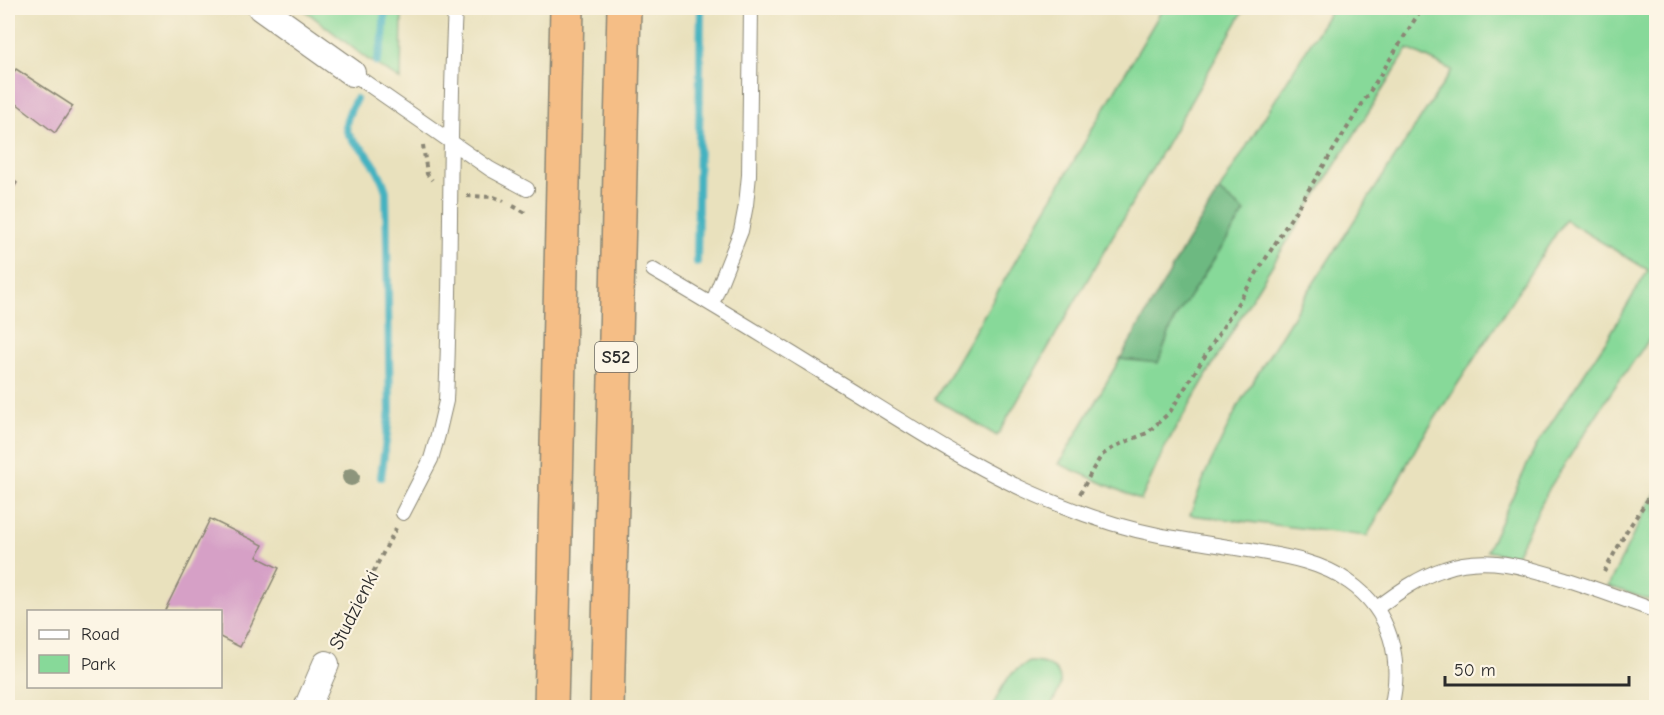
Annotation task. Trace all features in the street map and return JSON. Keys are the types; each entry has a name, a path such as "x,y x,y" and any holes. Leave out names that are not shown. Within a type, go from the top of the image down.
{"highway":[{"path":"551,708 567,8"},
{"name":"S52","path":"607,708 624,8"}],"street":[{"path":"261,8 352,73"},
{"name":"Studzienki","path":"307,708 326,664"}],"lane":[{"path":"403,513 431,459 446,401 451,89 455,8"},
{"path":"712,304 741,231 746,205 749,175 751,8"},
{"path":"352,73 490,169 527,189"},
{"path":"653,270 936,443 1026,491 1073,510 1142,531 1313,564 1348,581 1363,592 1377,608 1389,633 1396,656 1396,680 1391,708"},
{"path":"1377,608 1400,591 1444,568 1466,563 1508,563 1595,589 1656,611"}],"path":[{"path":"1073,510 1102,455 1116,446 1147,433 1170,412 1422,8"},
{"path":"421,120 423,154 427,174 433,181"},
{"path":"463,195 494,197 526,213"},
{"path":"1595,589 1626,532 1656,487"},
{"name":"Studzienki","path":"326,664 403,513"}],"green space":[{"path":"302,8 402,8 401,80 367,59"},
{"path":"1163,8 1245,8 997,436 935,399"},
{"path":"1332,8 1656,8 1656,330 1612,391 1550,487 1515,557 1487,551 1537,444 1608,338 1648,270 1565,220 1419,443 1367,536 1190,515 1206,472 1239,404 1311,287 1452,70 1408,49 1253,296 1166,445 1141,500 1059,464 1120,359 1158,362 1174,320 1244,212 1219,191"},
{"path":"1219,191 1245,212 1174,320 1158,363 1120,359 1186,244"},
{"path":"1656,493 1656,602 1608,586"},
{"path":"1030,662 1051,667 1058,674 1059,688 1050,707 992,707 1011,675"}],"building":[{"path":"16,69 73,106 55,133 8,97 8,80"},
{"path":"8,176 17,183 8,196"},
{"path":"210,519 263,545 257,557 279,568 240,647 222,638 222,610 165,610"}],"waterway":[{"path":"377,62 383,39 385,8"},
{"path":"697,262 701,8"},
{"path":"356,99 347,119 347,131 372,162 386,191 390,411 381,477"}]}
